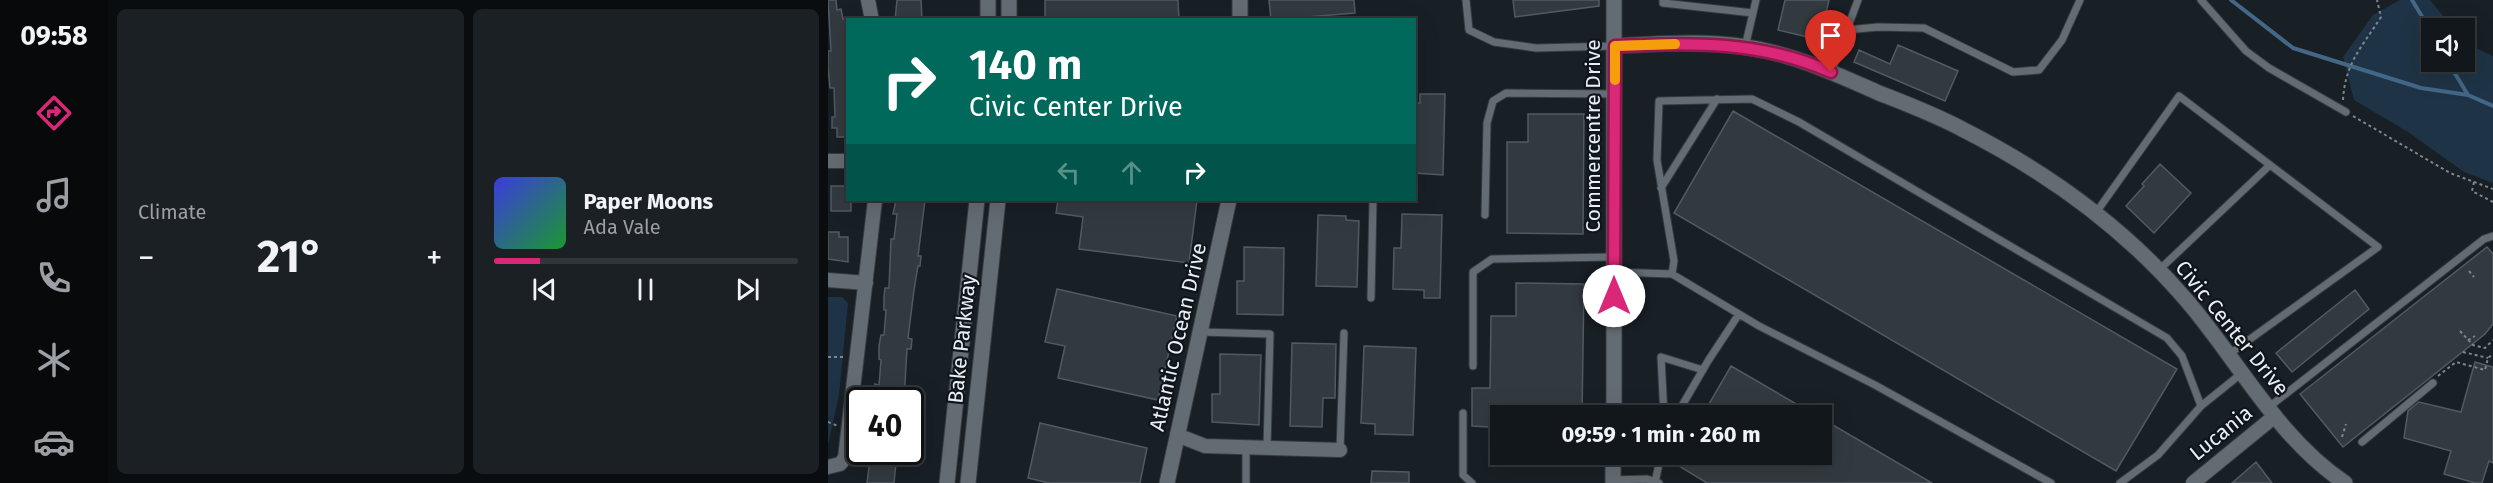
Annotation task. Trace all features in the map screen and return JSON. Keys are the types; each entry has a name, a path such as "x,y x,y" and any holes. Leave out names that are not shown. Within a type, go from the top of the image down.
{"street":[{"path":"868,0 872,18"},
{"path":"988,0 988,18"},
{"path":"1009,0 1009,18"},
{"path":"1239,0 1240,18"},
{"name":"Commercentre Drive","path":"1614,0 1614,405"},
{"name":"Civic Center Drive","path":"1615,46 1679,43 1745,46 1787,56 1831,72 1960,128 2027,165 2066,190 2159,270 2188,302 2300,444 2345,483"},
{"path":"828,161 846,161"},
{"path":"828,467 840,464 846,458 875,201"},
{"name":"Bake Parkway","path":"947,483 977,201"},
{"name":"Bake Parkway","path":"968,483 998,201"},
{"name":"Atlantic Ocean Drive","path":"1167,483 1229,201"},
{"path":"828,280 866,283"},
{"name":"Lucania","path":"2193,483 2272,411"},
{"path":"1178,435 1205,446 1340,450"},
{"path":"1613,465 1613,482"}],"lane":[{"path":"1466,0 1469,30 1494,42 1536,48 1615,46"},
{"path":"1663,0 1663,3 1753,13"},
{"path":"1745,46 1756,0"},
{"path":"1831,72 1858,0"},
{"path":"1847,30 1878,27 1924,28 2013,72 2039,70 2062,40 2080,0"},
{"path":"2201,0 2246,51 2269,68 2346,111"},
{"path":"1485,215 1488,123 1493,101 1506,93 1615,94"},
{"path":"2095,214 2179,96 2378,247 2228,355"},
{"path":"1661,189 1717,99"},
{"path":"1672,274 1674,261 1657,160 1659,101 1752,99 1799,122 2167,338 2182,356 2201,406"},
{"path":"2159,270 2270,165"},
{"path":"1371,298 1373,201"},
{"path":"2272,411 2471,254 2484,239 2493,236"},
{"path":"1473,366 1473,272 1492,259 1614,264 1672,274 1739,314 1875,385 2051,483"},
{"path":"1682,405 1739,314"},
{"path":"1200,332 1270,334 1267,448"},
{"path":"1340,450 1344,333"},
{"path":"1663,405 1661,357 1703,370"},
{"path":"2120,483 2158,455 2201,406 2242,373"},
{"path":"2362,442 2433,383"},
{"path":"1463,413 1463,475 1472,483"},
{"path":"1246,447 1246,483"},
{"path":"1613,482 1656,482 1659,465"}],"path":[{"path":"2377,0 2381,18 2356,52 2345,81 2343,99 2346,111 2450,173 2493,189"},
{"path":"2474,182 2472,191 2493,202"},
{"path":"2469,271 2474,277"},
{"path":"2460,331 2473,345 2485,348 2493,340"},
{"path":"2468,340 2475,336"},
{"path":"2490,344 2493,348"},
{"path":"2463,352 2488,358"},
{"path":"2433,383 2436,377 2456,362 2485,370 2488,358 2493,354"},
{"path":"2342,437 2346,424"}],"shaded area":[{"path":"2400,0 2430,0 2445,18 2421,18 2421,72 2475,72 2475,48 2493,56 2493,183 2464,172 2408,132 2354,100 2343,57 2373,15"},
{"path":"828,297 842,297 848,303 839,395 828,445"}],"building":[{"path":"828,0 836,0 837,10 841,9 846,22 846,137 837,137 837,128 832,128 832,117 835,117 834,88 830,88 828,67 828,51 831,51"},
{"path":"897,0 921,0 922,18 895,18"},
{"path":"1045,0 1178,0 1179,18 1045,18"},
{"path":"1269,0 1354,0 1355,13 1271,18"},
{"path":"1513,0 1599,0 1599,6 1515,17"},
{"path":"1785,0 1829,0 1820,40 1778,30"},
{"path":"1898,45 1958,71 1945,101 1854,62 1859,50 1890,64"},
{"path":"1420,94 1445,94 1443,175 1416,173 1416,103 1420,103"},
{"path":"1733,111 2177,369 2116,471 1674,213"},
{"path":"1528,114 1584,114 1583,234 1507,233 1507,142 1528,142"},
{"path":"2160,164 2191,193 2154,233 2126,206"},
{"path":"831,186 846,186 846,201 851,201 851,211 831,211"},
{"path":"896,201 925,201 918,256 921,256 920,266 918,266 914,290 908,338 912,339 911,349 907,349 905,387 875,387 875,384 879,385 881,360 879,359 879,346 881,335 884,335 886,310 884,310 884,297 885,288 889,288 891,239 894,239 897,214 893,214"},
{"path":"1058,201 1197,201 1189,263 1079,249 1083,217 1056,213"},
{"path":"1402,214 1442,215 1440,298 1424,298 1424,290 1393,289 1394,248 1401,248"},
{"path":"1318,215 1346,216 1346,220 1359,221 1357,287 1316,286"},
{"path":"828,232 839,232 839,237 848,237 848,262 828,259"},
{"path":"1244,247 1284,248 1283,315 1237,314 1237,281 1244,281"},
{"path":"2487,247 2493,254 2493,324 2485,334 2343,447 2300,394"},
{"path":"1516,283 1584,284 1582,405 1490,405 1490,456 1489,427 1472,426 1472,388 1490,388 1491,316 1516,316"},
{"path":"1057,289 1177,316 1158,400 1058,378 1065,346 1045,342"},
{"path":"2355,290 2369,309 2292,372 2276,353"},
{"path":"1292,343 1336,344 1335,398 1323,398 1322,427 1290,426"},
{"path":"1364,346 1416,348 1413,435 1375,434 1375,424 1361,423"},
{"path":"1220,354 1261,355 1259,425 1212,422 1212,394 1220,394"},
{"path":"2475,362 2493,367 2493,463 2489,461 2482,483 2444,474 2451,451 2404,438 2408,411 2419,402 2461,412"},
{"path":"1731,366 1798,405 1708,405"},
{"path":"1040,423 1147,448 1140,483 1049,483 1028,478"},
{"path":"1832,424 1932,483 1707,483 1677,465 1832,465"},
{"path":"2256,462 2272,483 2232,483"},
{"path":"869,465 896,465 894,483 867,483"},
{"path":"1372,471 1409,472 1409,483 1371,483"}],"waterway":[{"path":"2231,0 2293,48 2421,88 2468,95"},
{"path":"2412,0 2423,18"},
{"path":"2454,72 2468,95 2493,106"}],"slow traffic":[{"path":"1615,80 1615,46 1675,44"}],"route":[{"path":"1614,296 1615,46 1679,43 1745,46 1807,62 1831,72"}]}
